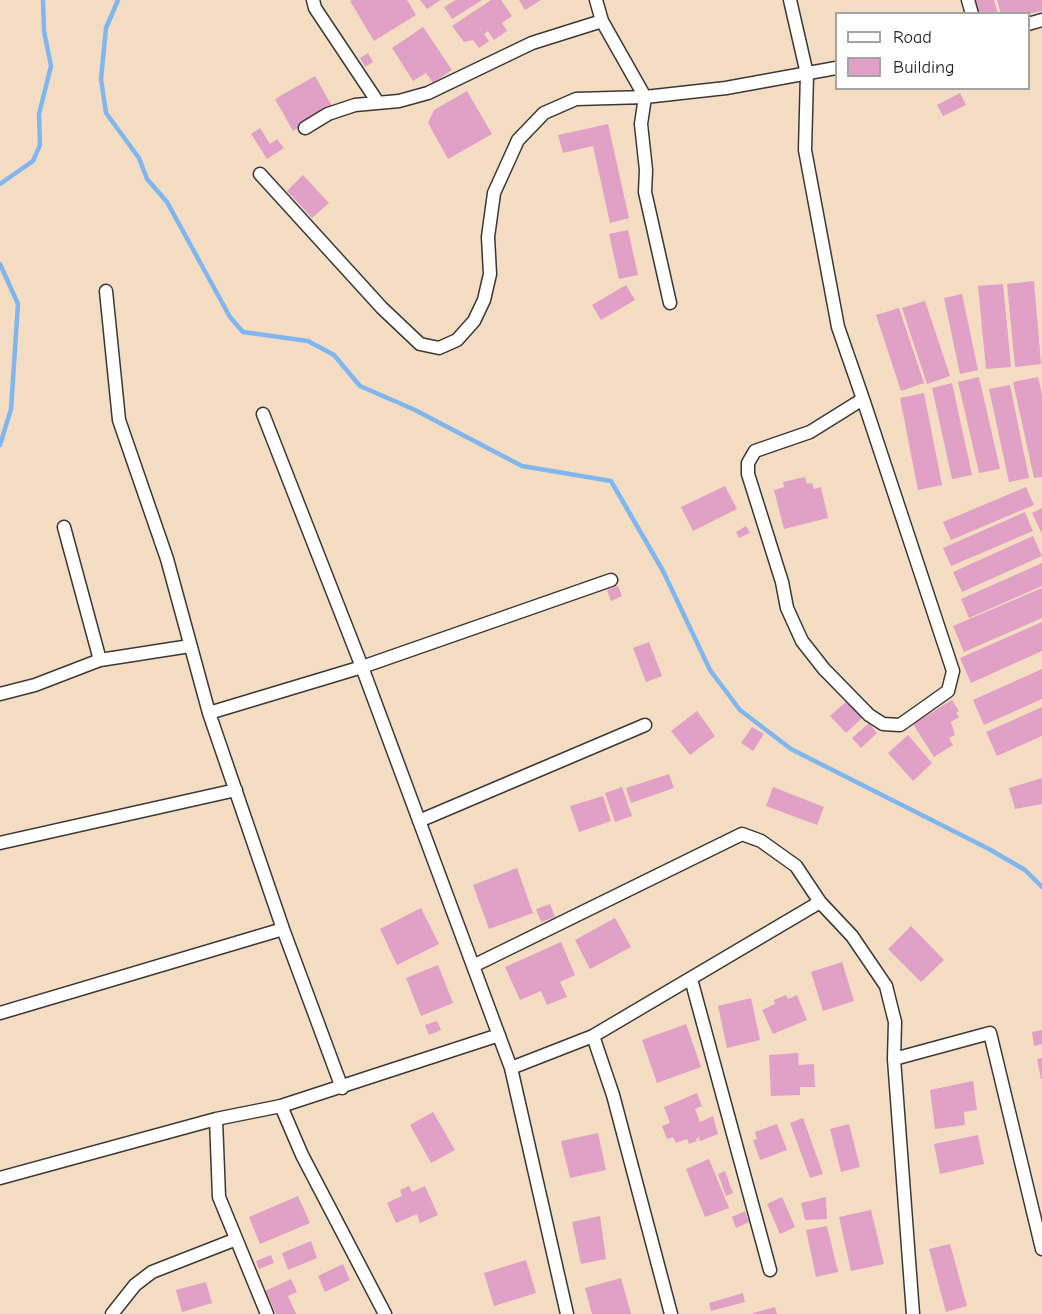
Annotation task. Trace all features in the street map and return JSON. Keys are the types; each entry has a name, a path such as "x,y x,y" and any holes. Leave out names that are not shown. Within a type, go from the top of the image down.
{"street":[{"path":"313,0 315,9 377,102"},
{"path":"596,0 602,21 645,97 641,124 646,170 645,192 670,303"},
{"path":"790,0 807,74 805,150 838,327 863,399 953,671 948,691 900,725 883,724 869,715 824,669 802,641 787,608 782,582 748,474 748,463 755,451 810,432 863,399"},
{"path":"305,128 337,111 377,102 399,101 428,93 532,43 602,21"},
{"path":"260,174 382,308 420,344 439,348 456,339 474,321 484,300 490,274 488,237 494,193 518,140 544,113 576,99 645,97 726,88 835,68"},
{"path":"106,291 119,420 167,559 209,713 283,929 342,1088"},
{"path":"263,414 362,668 511,1068 567,1314"},
{"path":"64,527 100,660"},
{"path":"209,713 362,668 611,580"},
{"path":"0,694 35,685 100,660 190,646"},
{"path":"419,821 645,725"},
{"path":"0,843 236,790"},
{"path":"473,966 742,834 761,841 796,866 820,902 852,936 886,987 895,1022 894,1059 913,1314"},
{"path":"511,1068 593,1036 820,902"},
{"path":"0,1013 283,929"},
{"path":"691,979 771,1270"},
{"path":"894,1059 990,1033 1042,1249"},
{"path":"0,1178 216,1119 281,1106 499,1035"},
{"path":"593,1036 612,1095 671,1314"},
{"path":"281,1106 302,1155 385,1314"},
{"path":"216,1119 219,1197 234,1240 267,1314"},
{"path":"112,1314 135,1285 152,1272 234,1240"}],"building":[{"path":"407,0 416,15 374,41 350,1"},
{"path":"420,0 441,0 427,9"},
{"path":"456,0 482,0 452,19 444,7"},
{"path":"491,0 501,0 512,16 502,23 507,31 494,40 488,31 484,34 489,41 479,48 473,40 464,42 452,26"},
{"path":"519,0 541,0 525,10"},
{"path":"974,0 994,0 997,12 977,12"},
{"path":"997,0 1042,0 1042,11 1030,14 1000,12"},
{"path":"423,27 452,70 433,83 426,73 413,81 392,48"},
{"path":"368,53 373,62 365,67 360,58"},
{"path":"315,76 333,108 293,131 275,99"},
{"path":"467,91 492,134 448,159 428,123 434,110"},
{"path":"960,93 966,105 943,116 937,105"},
{"path":"608,124 629,218 610,223 593,146 563,153 558,135"},
{"path":"260,128 270,144 277,139 284,148 267,159 251,134"},
{"path":"303,175 329,203 312,218 287,191"},
{"path":"628,230 638,275 619,279 609,234"},
{"path":"1034,281 1041,364 1015,367 1007,284"},
{"path":"1003,284 1011,367 986,369 978,286"},
{"path":"626,285 635,300 601,320 592,305"},
{"path":"962,294 978,370 960,374 944,298"},
{"path":"925,301 950,376 927,384 902,308"},
{"path":"899,308 924,383 901,391 876,315"},
{"path":"979,377 1000,469 979,473 958,382"},
{"path":"1038,377 1042,394 1042,477 1034,478 1013,382"},
{"path":"952,383 972,475 952,479 932,388"},
{"path":"1010,385 1029,478 1009,482 989,389"},
{"path":"924,393 942,485 918,490 900,398"},
{"path":"805,477 807,484 812,483 814,489 821,487 828,518 784,529 774,490 784,487 783,482"},
{"path":"725,486 737,509 693,531 681,507"},
{"path":"1026,487 1034,505 951,540 943,522"},
{"path":"1042,508 1042,534 1032,513"},
{"path":"1025,512 1033,531 951,566 943,548"},
{"path":"746,526 750,533 739,538 736,532"},
{"path":"1033,536 1042,556 962,592 953,572"},
{"path":"1042,563 1042,586 969,618 961,599"},
{"path":"618,586 622,596 611,601 607,590"},
{"path":"1042,588 1042,618 964,652 953,626"},
{"path":"1042,622 1042,651 971,683 960,658"},
{"path":"649,642 662,676 646,682 633,648"},
{"path":"1042,669 1042,699 984,725 973,700"},
{"path":"952,700 959,711 956,713 959,717 951,722 955,735 949,738 953,745 934,757 913,724"},
{"path":"847,701 862,718 846,733 830,716"},
{"path":"1042,707 1042,736 997,756 986,732"},
{"path":"697,711 715,736 690,755 671,731"},
{"path":"869,723 877,733 861,748 852,738"},
{"path":"752,727 764,734 753,751 741,743"},
{"path":"908,735 932,763 913,781 888,753"},
{"path":"669,774 674,788 631,803 626,788"},
{"path":"1042,778 1042,804 1015,809 1009,788"},
{"path":"622,787 632,816 615,822 605,793"},
{"path":"773,787 824,807 817,825 766,806"},
{"path":"603,796 611,821 579,832 570,806"},
{"path":"517,868 533,913 489,929 473,885"},
{"path":"550,904 555,917 541,922 536,909"},
{"path":"421,908 439,944 397,965 380,929"},
{"path":"615,918 631,947 590,969 575,940"},
{"path":"911,926 944,960 921,982 888,949"},
{"path":"561,942 575,975 560,982 567,997 547,1005 541,991 520,1000 505,967"},
{"path":"842,962 854,1001 823,1011 811,972"},
{"path":"438,965 453,1003 421,1016 406,978"},
{"path":"786,995 788,999 797,995 807,1020 773,1034 762,1010 775,1004 774,1000"},
{"path":"751,998 760,1040 727,1048 718,1006"},
{"path":"437,1021 441,1030 429,1035 425,1025"},
{"path":"686,1024 701,1067 657,1083 642,1040"},
{"path":"1042,1030 1042,1044 1034,1046 1032,1032"},
{"path":"798,1053 799,1065 814,1064 815,1087 800,1087 800,1095 771,1096 769,1055"},
{"path":"1042,1058 1042,1079 1041,1079 1037,1059"},
{"path":"973,1081 977,1110 964,1112 965,1125 935,1129 930,1090"},
{"path":"697,1093 702,1106 695,1109 700,1122 713,1116 718,1134 700,1141 699,1137 697,1141 689,1144 687,1139 676,1143 673,1137 667,1139 662,1126 670,1123 664,1107"},
{"path":"433,1112 455,1150 431,1163 410,1125"},
{"path":"803,1118 823,1174 810,1178 790,1123"},
{"path":"777,1124 787,1150 760,1160 753,1140 757,1139 755,1132"},
{"path":"849,1124 860,1167 841,1172 830,1129"},
{"path":"598,1133 606,1170 570,1178 561,1141"},
{"path":"978,1135 984,1164 940,1174 934,1144"},
{"path":"709,1159 729,1208 705,1217 686,1169"},
{"path":"725,1171 733,1193 726,1196 718,1174"},
{"path":"409,1186 412,1192 425,1186 438,1215 420,1223 417,1214 396,1223 387,1203 402,1196 400,1190"},
{"path":"298,1196 310,1223 260,1244 249,1217"},
{"path":"782,1197 795,1227 780,1234 767,1204"},
{"path":"826,1197 827,1219 805,1220 801,1203"},
{"path":"871,1210 884,1264 851,1271 839,1217"},
{"path":"745,1211 749,1222 736,1228 732,1217"},
{"path":"600,1216 606,1259 581,1264 572,1222"},
{"path":"827,1226 838,1272 816,1277 806,1230"},
{"path":"311,1241 317,1258 288,1270 282,1253"},
{"path":"950,1244 967,1306 946,1312 929,1249"},
{"path":"271,1255 274,1263 259,1269 256,1261"},
{"path":"526,1260 536,1293 494,1306 484,1273"},
{"path":"343,1264 350,1280 325,1292 318,1276"},
{"path":"621,1278 631,1314 592,1314 585,1288"},
{"path":"291,1279 297,1292 288,1296 296,1314 276,1314 265,1291"},
{"path":"206,1282 212,1303 182,1312 176,1290"},
{"path":"743,1293 745,1302 711,1311 709,1303"},
{"path":"775,1307 777,1314 753,1314 753,1313"}],"waterway":[{"path":"0,184 33,161 40,145 39,114 51,66 44,31 43,0"},
{"path":"118,0 106,28 101,79 106,113 139,158 147,179 167,202 230,317 243,332 308,341 334,355 360,386 415,410 522,466 611,481 663,571 710,670 740,710 791,749 989,849 1025,870 1042,887"},
{"path":"0,264 18,304 11,409 0,445"}]}
